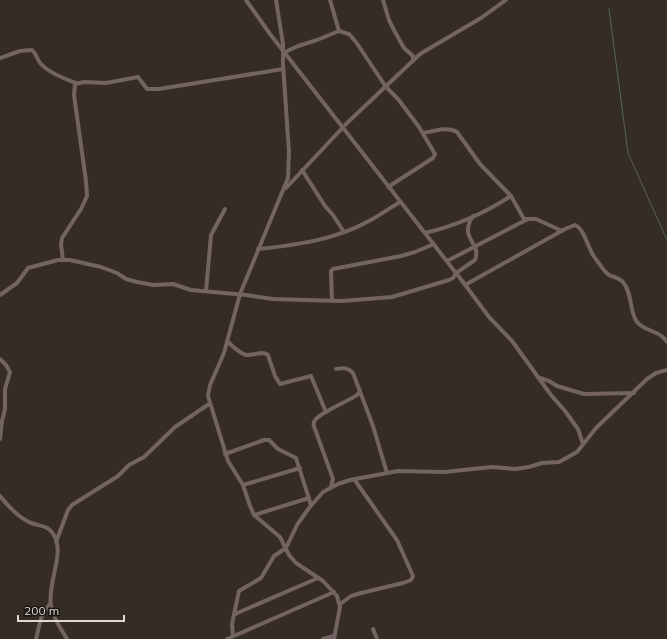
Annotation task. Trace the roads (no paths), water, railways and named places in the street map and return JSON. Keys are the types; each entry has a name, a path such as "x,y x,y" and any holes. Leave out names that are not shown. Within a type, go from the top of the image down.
{"street":[{"path":"246,0 342,128 466,285 489,317 512,341 551,395 565,410 578,429 583,444"},
{"path":"276,0 284,51 283,70 289,152 288,178 240,294 227,342 210,385 208,396 209,404 225,454 233,472 243,485 254,514 280,536 289,555 296,563 318,578 334,592 340,604 334,637 323,639"},
{"path":"330,0 339,31"},
{"path":"283,191 347,123 425,50 486,15 506,0"},
{"path":"385,1 392,27 404,48 412,56 413,61"},
{"path":"284,51 339,31 349,34 356,42 386,87 403,105 423,132 435,154 434,157 388,187"},
{"path":"0,58 20,51 32,50 45,68 76,83 106,83 138,77 147,89 159,90 283,70"},
{"path":"63,260 61,245 62,238 81,209 86,196 86,181 73,89 76,83"},
{"path":"423,132 444,129 453,129 457,132 480,164 511,196 522,218 526,220"},
{"path":"302,170 344,232"},
{"path":"425,233 441,229 487,210 511,196"},
{"path":"258,250 296,245 344,232 369,222 400,202"},
{"path":"206,291 211,235 225,208"},
{"path":"0,295 17,284 28,268 63,260 101,267 132,281 153,285 173,284 186,289 273,299 332,301 392,297 449,280 453,278 456,273 475,260 477,255 468,235 467,229 467,225 473,216"},
{"path":"447,261 526,220 536,219 562,231"},
{"path":"466,285 570,226 577,226 581,230 592,255 604,271 624,284 631,298 633,313 636,320 643,326 661,335 667,342"},
{"path":"332,301 332,269 401,256 434,244"},
{"path":"227,342 246,355 265,352 268,355 275,376 280,384 311,376 326,412"},
{"path":"0,359 10,372 5,389 5,409 0,439"},
{"path":"336,369 344,368 351,371 360,390 373,426 387,473"},
{"path":"233,636 232,624 239,591 261,578 274,556 286,548 297,525 311,505 323,492 331,487 341,482 398,471 452,471 492,467 515,469 559,462 577,452 590,434 609,414 650,377 658,372 667,370"},
{"path":"539,378 549,381 557,386 584,394 610,392 634,393"},
{"path":"331,487 333,480 314,425 316,419 326,412 357,396 360,390"},
{"path":"56,542 68,510 72,505 118,476 129,466 144,458 175,427 209,404"},
{"path":"225,454 264,440 268,440 278,449 294,456 300,468 311,505"},
{"path":"243,485 300,468"},
{"path":"340,604 351,596 403,583 411,580 413,576 397,540 354,479"},
{"path":"0,496 10,508 23,519 46,527 54,535 58,552 52,582 50,604 54,617 67,639"},
{"path":"254,514 309,498"},
{"path":"234,614 318,578"},
{"path":"227,639 334,592"},
{"path":"36,639 40,619 50,604"},
{"path":"373,629 377,639"}],"waterway":[{"path":"609,9 628,153 667,240"}]}
